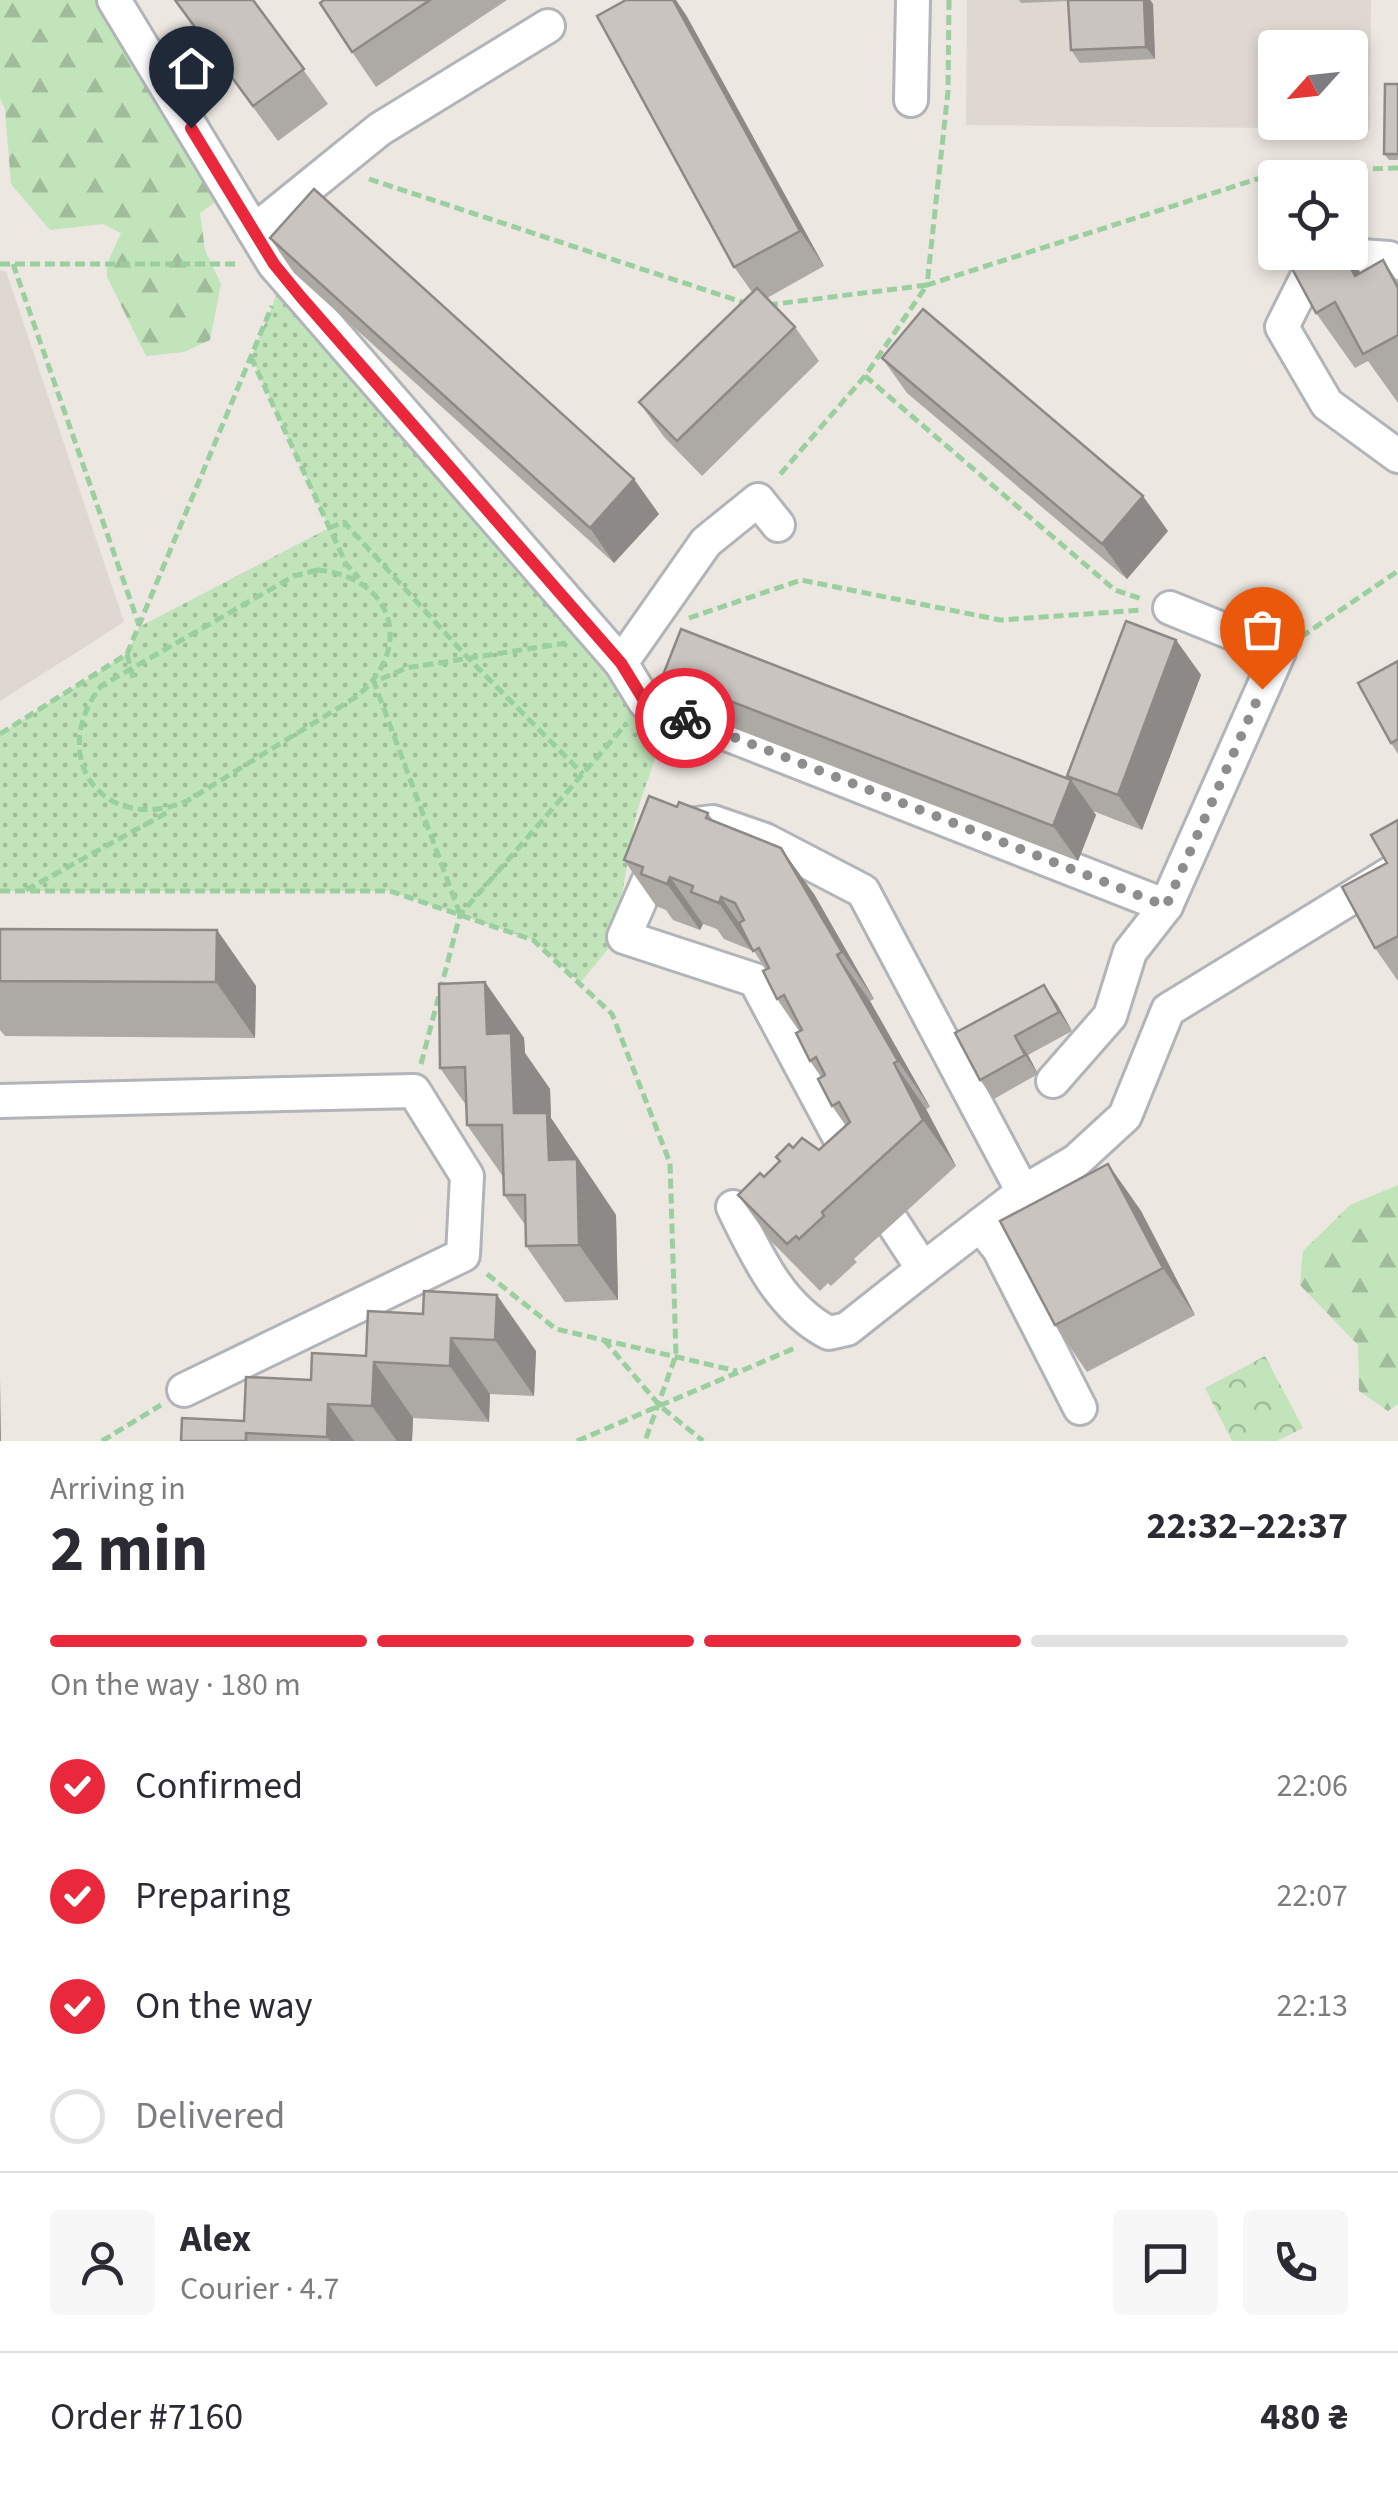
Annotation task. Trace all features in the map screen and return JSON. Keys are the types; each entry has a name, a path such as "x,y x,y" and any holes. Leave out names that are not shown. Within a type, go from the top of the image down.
{"street":[{"path":"114,0 279,270 621,663 645,702 1166,906"},
{"path":"911,100 913,0"},
{"path":"254,231 380,129 548,26"},
{"path":"1398,262 1389,258 1319,254 1282,328 1327,404 1398,456"},
{"path":"621,663 706,542 768,513"},
{"path":"1053,1081 1110,1016 1130,952 1166,906 1278,652 1170,608"},
{"path":"865,1184 755,980 624,937 672,827 713,822 766,840 862,891 1023,1192"},
{"path":"733,1207 765,1272 812,1324 828,1333 847,1328 1023,1192 1076,1161 1125,1116 1168,1010 1398,868"},
{"path":"0,1100 414,1091 467,1176 463,1255 184,1390"},
{"path":"893,1223 924,1268"},
{"path":"980,1226 999,1249 1080,1408"}],"path":[{"path":"768,513 927,285 948,91 949,0"},
{"path":"333,167 754,306 927,285 1282,171 1398,168"},
{"path":"0,264 279,270 251,357 128,654 133,678"},
{"path":"13,264 139,627"},
{"path":"251,357 346,564 378,597 388,617 391,640 386,662 374,682"},
{"path":"865,376 1115,590 1170,608"},
{"path":"329,528 344,522 468,658 583,774"},
{"path":"187,802 166,810 144,812 122,806 102,794 88,778 79,754 78,729 86,706 101,686 294,576 317,570 340,572 361,581"},
{"path":"1278,652 1398,571"},
{"path":"642,634 801,580 1000,620 1170,608"},
{"path":"23,891 187,802 374,682 406,668 599,638"},
{"path":"0,734 128,654"},
{"path":"374,682 460,915"},
{"path":"414,1091 460,915 645,702"},
{"path":"0,891 390,890 533,940 612,1014 670,1163 676,1355 645,1441"},
{"path":"463,1255 556,1329 740,1372"},
{"path":"604,1340 660,1406 703,1441"},
{"path":"102,1441 184,1390"},
{"path":"577,1441 660,1406"}],"shaded area":[{"path":"967,0 1371,0 1370,129 1368,30 1258,30 1258,128 966,125"},
{"path":"0,271 6,271 124,622 0,701"}],"green space":[{"path":"0,0 114,0 230,192 200,213 205,250 221,284 210,340 184,352 146,356 107,277 107,264 121,233 103,224 50,230 11,184 5,109 0,99"},
{"path":"284,277 645,702 658,750 637,811 613,943 580,983 533,940 390,891 0,891 0,734 127,654 139,627 329,528 251,357"},
{"path":"1398,1185 1398,1404 1388,1411 1359,1391 1358,1345 1300,1285 1303,1251 1350,1205"},
{"path":"1265,1356 1303,1428 1277,1441 1232,1441 1205,1388"}],"building":[{"path":"175,0 253,0 304,69 253,106"},
{"path":"430,0 352,52 320,3"},
{"path":"626,0 673,0 800,231 734,267 597,16"},
{"path":"1068,0 1144,0 1146,47 1071,50"},
{"path":"1385,84 1398,84 1398,154 1384,154"},
{"path":"314,189 634,479 590,528 270,238"},
{"path":"1383,260 1398,288 1398,335 1363,354 1335,302 1316,313 1293,270 1352,270 1355,276"},
{"path":"757,288 795,327 677,441 639,402"},
{"path":"923,309 1143,496 1102,544 882,358"},
{"path":"1126,621 1176,640 1118,795 1067,776"},
{"path":"681,629 1071,780 1053,826 663,675"},
{"path":"1398,661 1398,739 1391,743 1358,683"},
{"path":"649,796 708,813 706,818 781,848 842,952 837,955 898,1061 894,1063 923,1120 822,1212 824,1216 799,1239 796,1236 787,1244 738,1195 760,1173 764,1177 780,1161 776,1157 789,1144 793,1148 802,1138 819,1150 850,1122 839,1102 832,1106 818,1079 825,1075 816,1057 810,1061 796,1033 802,1030 784,995 777,999 763,971 769,968 759,948 753,951 739,923 744,920 735,903 721,897 719,903 691,892 693,886 670,877 667,884 641,874 643,867 624,860"},
{"path":"1398,820 1398,936 1375,948 1342,887 1387,863 1371,835"},
{"path":"0,929 217,930 216,982 0,981"},
{"path":"485,982 487,1034 511,1033 514,1113 547,1113 549,1160 577,1159 579,1245 526,1246 525,1195 504,1195 502,1125 467,1125 465,1067 440,1068 439,984"},
{"path":"1044,985 1059,1012 1015,1036 1025,1055 980,1080 955,1033"},
{"path":"1108,1164 1163,1268 1055,1325 1000,1221"},
{"path":"424,1291 497,1295 495,1340 451,1338 450,1366 374,1362 372,1406 328,1404 327,1437 246,1433 246,1441 181,1441 182,1418 244,1421 246,1377 311,1380 312,1353 366,1356 368,1311 423,1314"}],"way so far":[{"path":"685,718 1166,906 1262,689"}],"route":[{"path":"191,128 274,264 301,297 621,663 645,702 685,718"}]}
